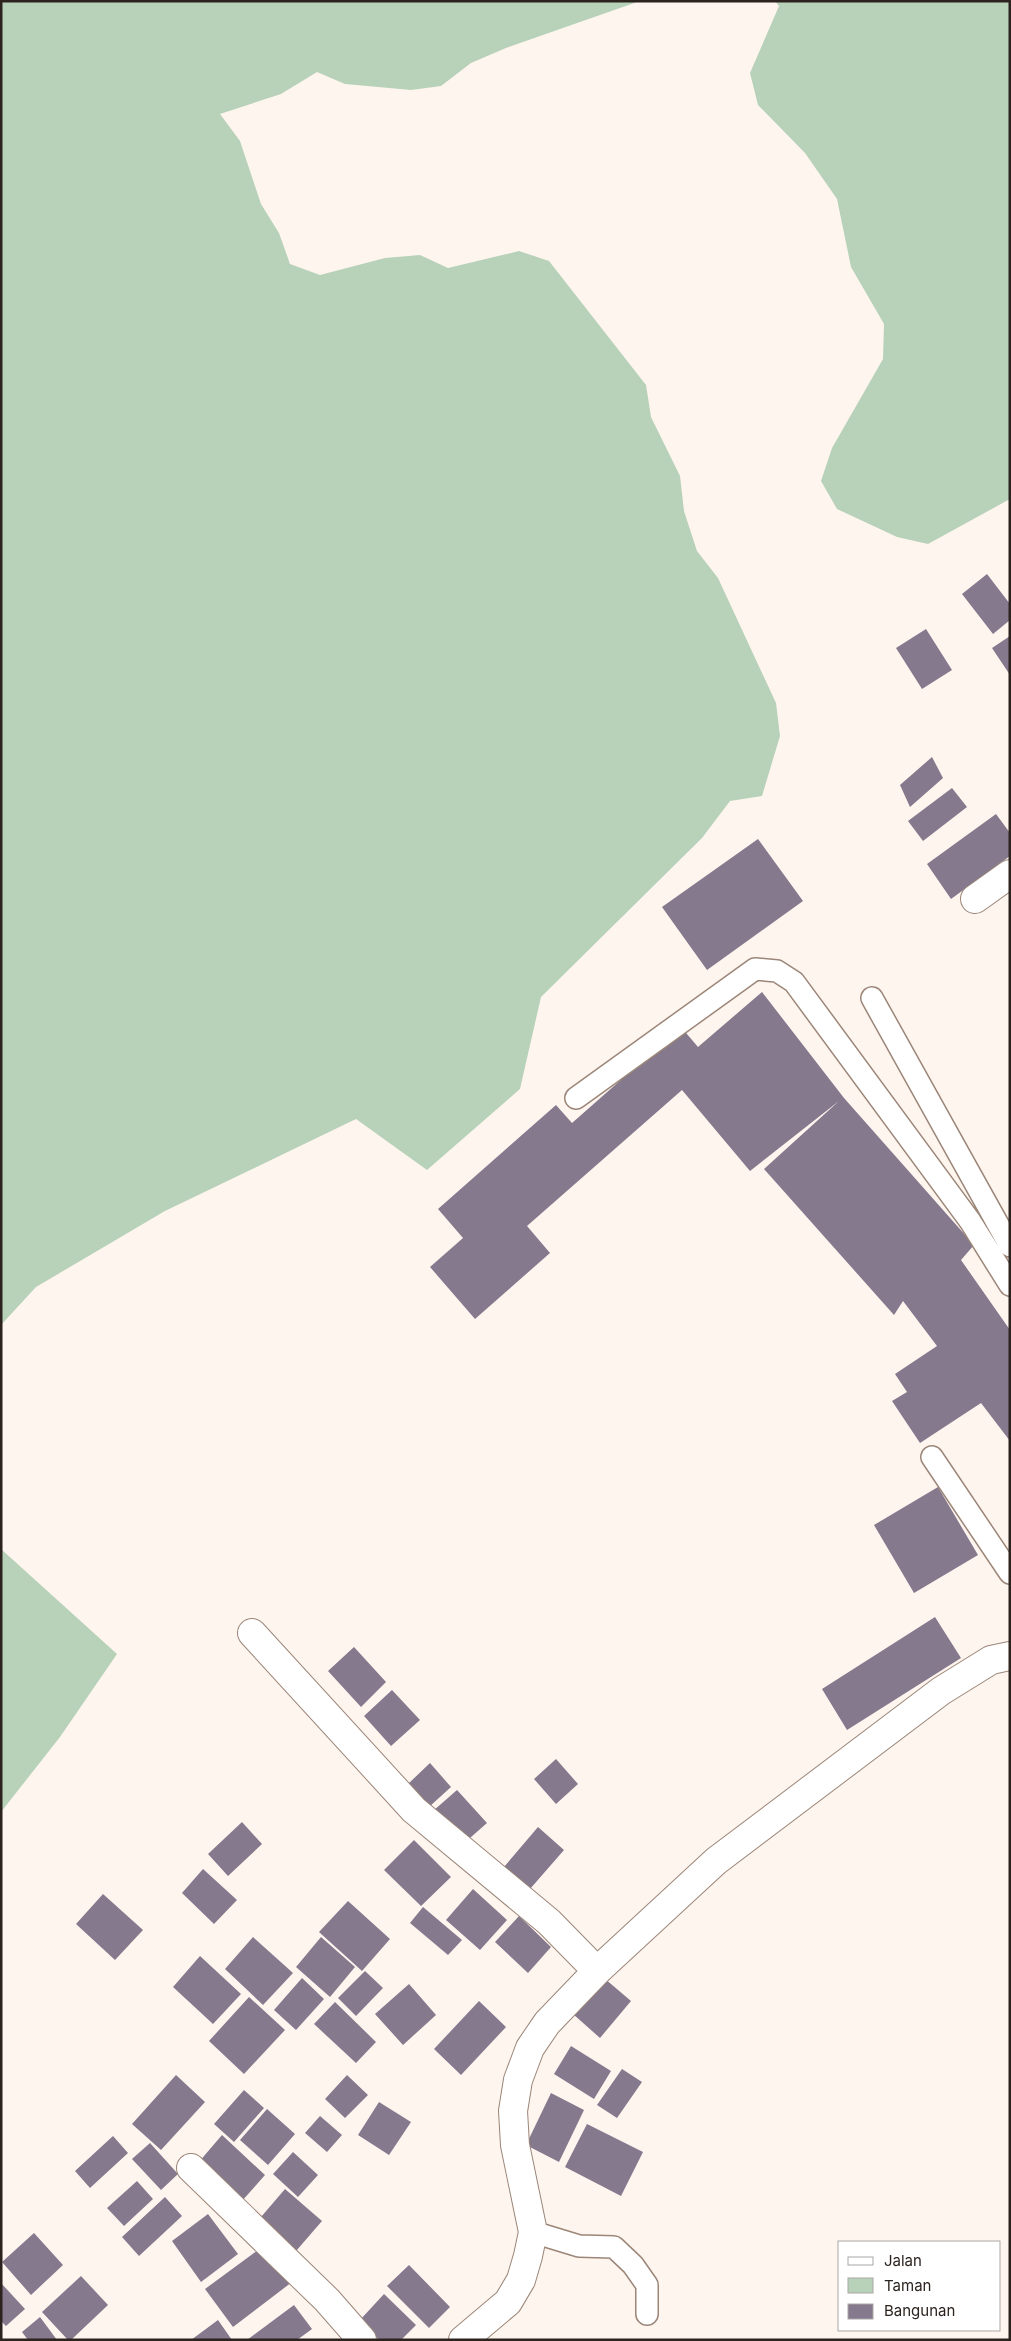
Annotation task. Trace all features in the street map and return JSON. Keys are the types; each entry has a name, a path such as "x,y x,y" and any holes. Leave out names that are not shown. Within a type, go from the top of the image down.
{"street":[{"path":"975,900 1010,874"},
{"path":"252,1633 414,1810 549,1922 597,1971"},
{"path":"463,2340 508,2302 521,2280 533,2232 515,2145 513,2111 518,2080 530,2048 548,2023 597,1971 716,1861 822,1779 941,1691 992,1660 1010,1656"},
{"path":"191,2168 328,2300 362,2340"}],"lane":[{"path":"576,1098 755,969 777,971 794,982 970,1221 1010,1285"},
{"path":"872,998 1010,1246"},
{"path":"932,1457 1010,1573"},
{"path":"533,2232 579,2246 614,2247 632,2265 647,2285 647,2314"}],"green space":[{"path":"1,1 640,1 506,48 471,63 441,86 411,90 345,84 317,72 281,94 220,114 240,141 261,204 279,233 290,264 320,275 385,258 420,255 448,268 519,251 549,261 646,385 651,417 680,476 684,511 697,551 718,578 776,703 780,736 762,796 730,801 702,838 541,997 520,1089 427,1170 356,1119 165,1211 36,1287 1,1325"},
{"path":"775,1 1010,1 1010,499 928,544 897,537 837,509 821,481 832,448 883,359 884,324 851,267 837,199 805,153 758,105 750,73 779,6"},
{"path":"1,1549 117,1654 60,1737 1,1812"}],"building":[{"path":"987,574 1010,604 1010,620 993,634 962,594"},
{"path":"926,629 952,670 922,689 896,648"},
{"path":"1010,636 1010,675 992,648"},
{"path":"932,757 943,778 910,807 900,785"},
{"path":"952,788 967,807 923,841 908,821"},
{"path":"996,814 1010,833 1010,856 951,899 927,864"},
{"path":"758,839 803,901 707,970 662,907"},
{"path":"762,992 844,1098 974,1245 961,1260 1010,1330 1010,1441 981,1403 920,1443 892,1401 907,1392 895,1374 937,1346 903,1301 894,1315 764,1169 839,1101 750,1171 682,1090 527,1226 550,1253 475,1319 430,1267 463,1238 438,1209 556,1105 572,1123 681,1027 698,1047"},
{"path":"938,1487 978,1555 914,1593 874,1525"},
{"path":"935,1617 961,1658 847,1730 822,1689"},
{"path":"354,1647 386,1682 361,1707 328,1671"},
{"path":"392,1690 420,1720 391,1746 364,1716"},
{"path":"556,1759 578,1784 556,1804 534,1779"},
{"path":"430,1763 451,1787 429,1807 408,1784"},
{"path":"457,1790 487,1823 462,1845 433,1811"},
{"path":"242,1822 262,1844 228,1876 208,1854"},
{"path":"538,1827 564,1850 530,1889 504,1867"},
{"path":"414,1840 451,1877 421,1906 384,1870"},
{"path":"203,1869 237,1900 214,1924 182,1893"},
{"path":"473,1889 507,1920 480,1950 446,1920"},
{"path":"103,1894 143,1930 115,1960 76,1924"},
{"path":"348,1901 390,1939 362,1971 319,1932"},
{"path":"423,1907 462,1940 448,1955 410,1923"},
{"path":"519,1916 551,1947 528,1973 495,1942"},
{"path":"253,1937 293,1973 263,2005 225,1969"},
{"path":"321,1937 355,1967 330,1997 296,1967"},
{"path":"200,1956 241,1994 213,2024 173,1987"},
{"path":"365,1971 383,1988 356,2016 338,1998"},
{"path":"302,1978 324,1999 296,2030 274,2010"},
{"path":"604,1978 631,2001 600,2038 573,2014"},
{"path":"409,1984 436,2015 403,2045 375,2014"},
{"path":"249,1997 285,2030 244,2074 209,2041"},
{"path":"479,2001 506,2027 461,2075 434,2049"},
{"path":"335,2002 376,2042 356,2063 314,2024"},
{"path":"571,2046 611,2071 594,2099 554,2074"},
{"path":"622,2069 642,2082 617,2118 597,2105"},
{"path":"176,2075 205,2102 161,2150 132,2124"},
{"path":"347,2075 368,2095 345,2118 325,2099"},
{"path":"244,2090 264,2108 234,2142 214,2124"},
{"path":"551,2093 584,2110 559,2162 526,2145"},
{"path":"379,2102 411,2122 389,2155 358,2135"},
{"path":"267,2109 295,2134 268,2165 240,2140"},
{"path":"320,2116 342,2135 327,2152 305,2133"},
{"path":"587,2124 643,2152 621,2196 565,2167"},
{"path":"222,2135 265,2175 241,2202 198,2163"},
{"path":"113,2136 128,2153 90,2188 75,2171"},
{"path":"150,2143 178,2174 161,2190 132,2159"},
{"path":"293,2152 318,2175 298,2197 273,2174"},
{"path":"137,2181 153,2199 124,2226 107,2208"},
{"path":"285,2189 322,2221 290,2258 267,2238 274,2229 261,2217"},
{"path":"165,2197 182,2216 139,2256 122,2237"},
{"path":"208,2214 238,2254 201,2282 172,2241"},
{"path":"34,2233 63,2265 31,2295 2,2262"},
{"path":"265,2245 292,2282 233,2327 205,2289"},
{"path":"409,2265 450,2307 429,2328 387,2286"},
{"path":"81,2276 108,2305 71,2340 68,2340 42,2312"},
{"path":"1,2283 25,2309 6,2326 1,2321"},
{"path":"384,2294 416,2325 401,2340 379,2340 360,2320"},
{"path":"294,2305 312,2329 297,2340 247,2340"},
{"path":"40,2317 57,2340 28,2340 22,2332"},
{"path":"218,2320 232,2340 191,2340"}]}
